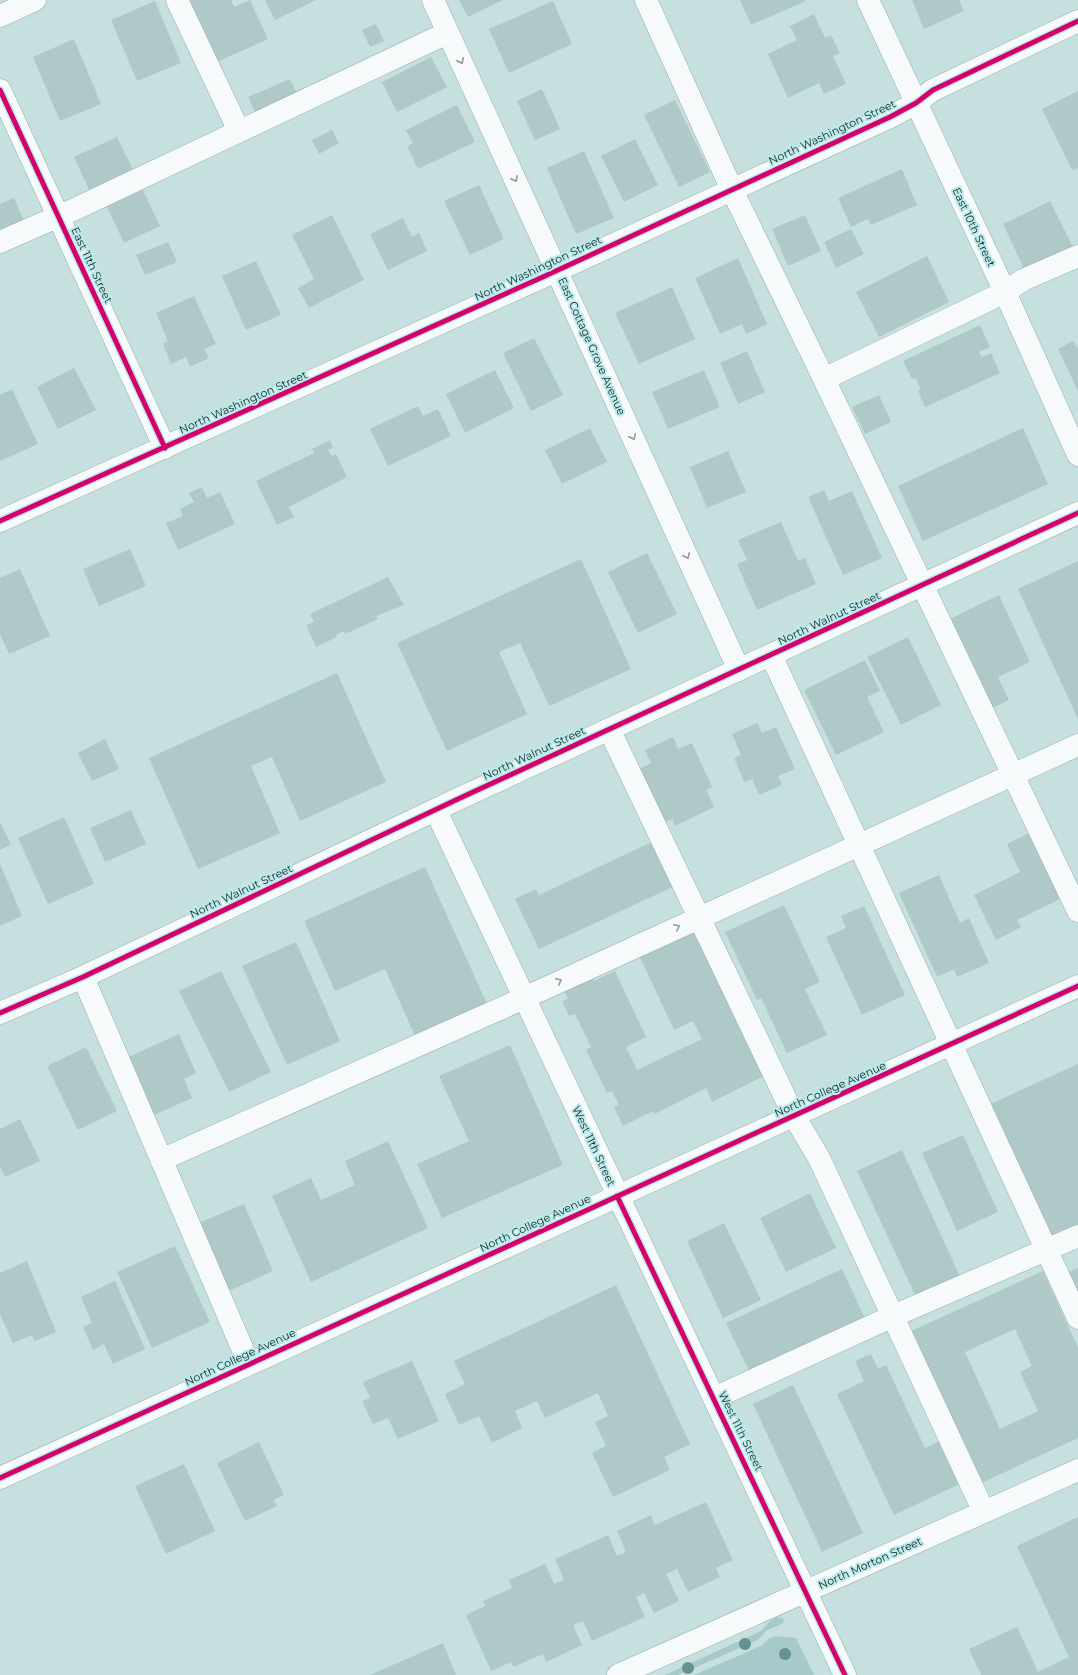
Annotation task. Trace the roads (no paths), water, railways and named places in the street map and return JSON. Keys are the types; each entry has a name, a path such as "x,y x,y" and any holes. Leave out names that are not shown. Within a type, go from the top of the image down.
{"street":[{"path":"0,16 35,0"},
{"path":"177,0 239,131"},
{"name":"East Cottage Grove Avenue","path":"433,0 558,270 739,670"},
{"path":"646,0 732,190 923,585 1078,911"},
{"name":"East 10th Street","path":"868,0 1005,292 1078,455"},
{"name":"North Washington Street","path":"0,521 558,270 890,117 916,103 933,90 1078,21"},
{"path":"0,242 447,33"},
{"name":"East 11th Street","path":"0,90 165,448"},
{"path":"824,380 1005,292 1023,280 1078,256"},
{"name":"North Walnut Street","path":"0,1013 83,977 609,730 1078,513"},
{"path":"771,656 1078,1318"},
{"path":"609,730 794,1116 819,1158 891,1317 984,1512"},
{"path":"161,1160 1078,745"},
{"name":"West 11th Street","path":"436,811 845,1675"},
{"path":"83,977 249,1364"},
{"name":"North College Avenue","path":"0,1478 1078,986"},
{"path":"714,1398 891,1317 1047,1251 1078,1236"},
{"name":"North Morton Street","path":"618,1675 1078,1470"}]}
